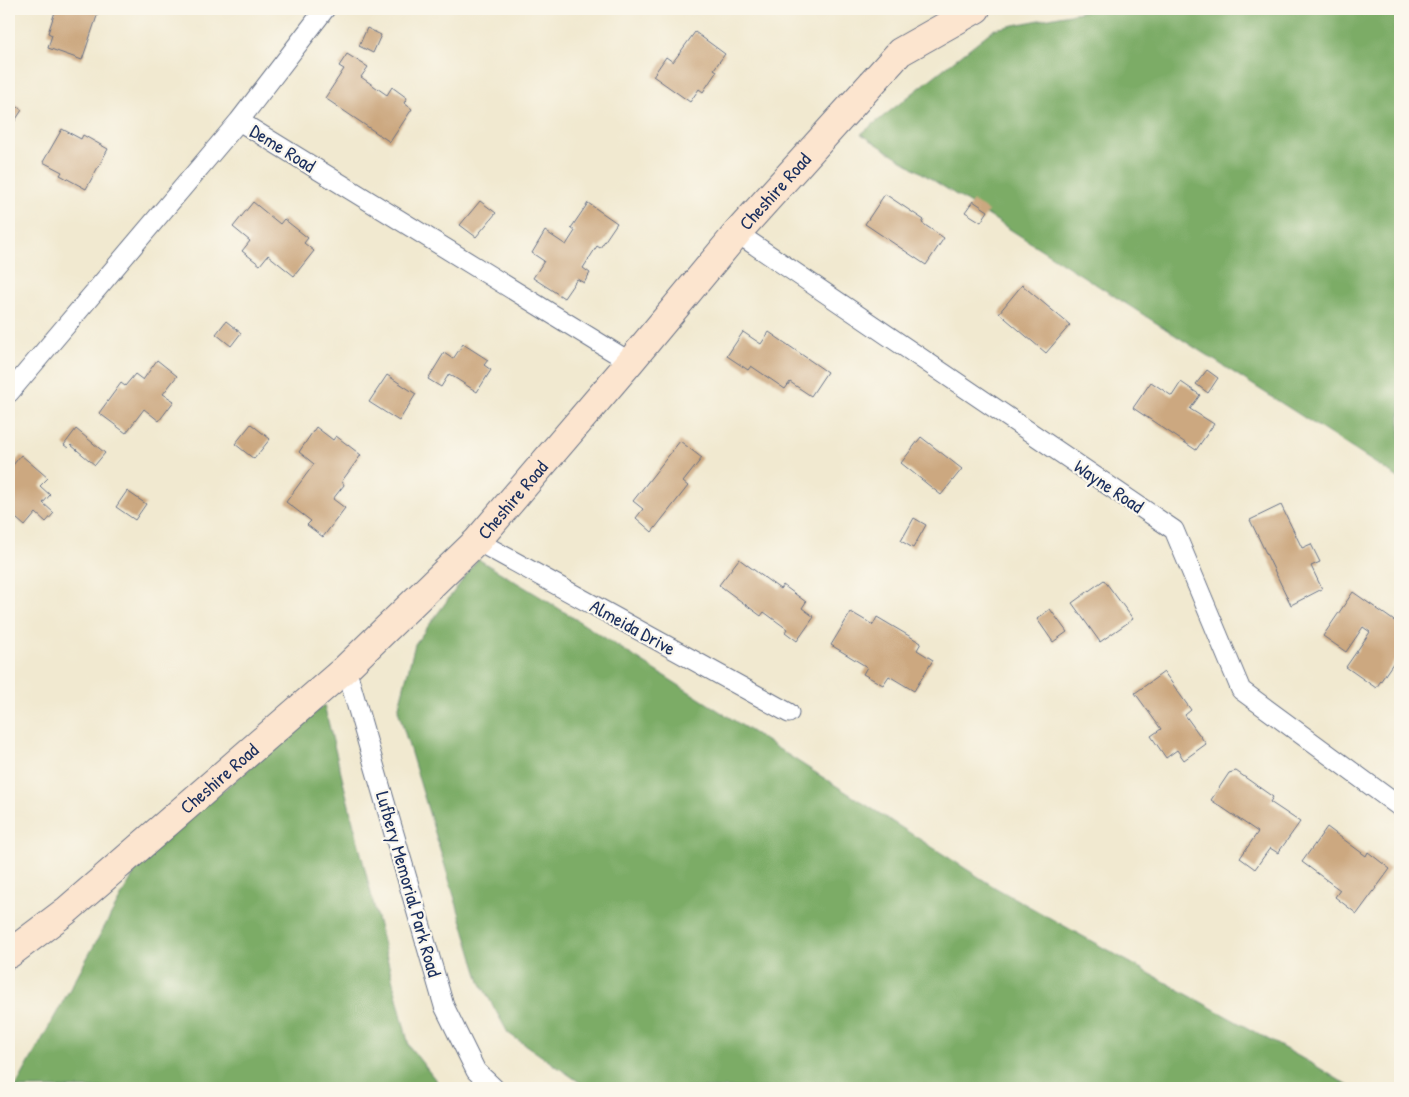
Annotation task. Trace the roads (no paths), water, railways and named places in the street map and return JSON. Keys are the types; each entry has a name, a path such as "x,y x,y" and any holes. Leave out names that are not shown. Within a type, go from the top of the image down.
{"street":[{"path":"239,121 325,9"},
{"name":"Cheshire Road","path":"9,954 66,911 346,668 477,541 737,233 900,52 976,9"},
{"name":"Deme Road","path":"9,393 239,121 630,362"},
{"name":"Wayne Road","path":"737,233 1174,530 1241,690 1400,807"},
{"name":"Almeida Drive","path":"477,541 789,713"},
{"name":"Lufbery Memorial Park Road","path":"346,668 444,1006 476,1072 494,1088"}]}
